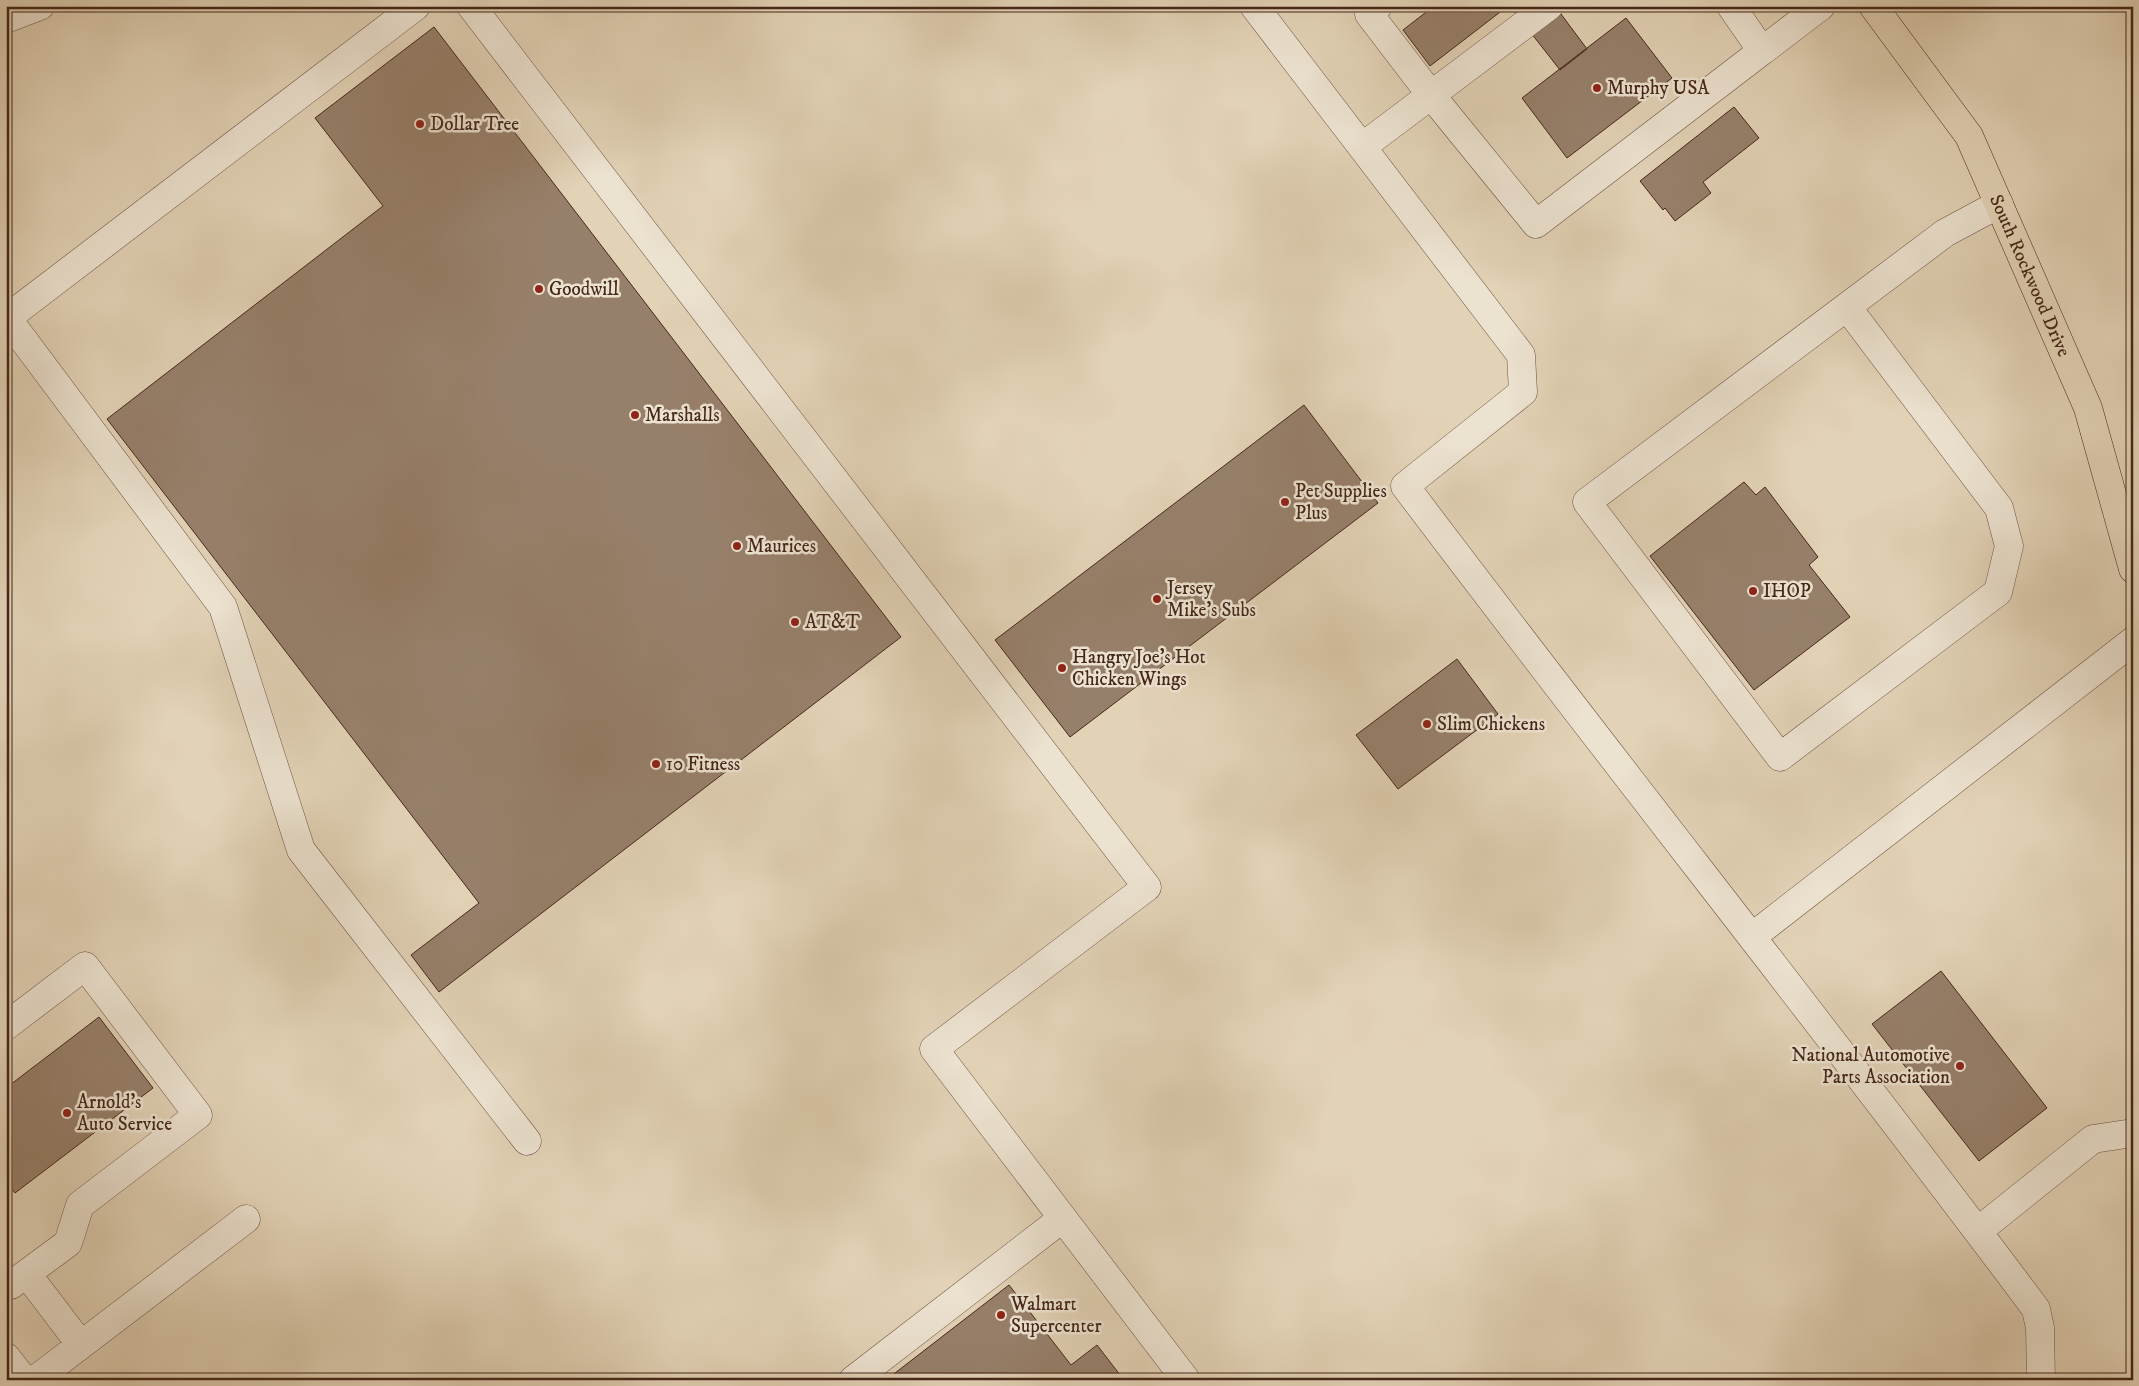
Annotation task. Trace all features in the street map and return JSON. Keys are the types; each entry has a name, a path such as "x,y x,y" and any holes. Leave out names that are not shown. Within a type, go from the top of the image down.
{"main road":[{"name":"South Rockwood Drive","path":"1873,6 1969,136 2088,408 2133,570"}],"street":[{"path":"6,19 40,6"},
{"path":"416,6 7,318 223,607 301,850 527,1141"},
{"path":"471,6 1147,887 934,1049 1186,1380"},
{"path":"1254,6 1522,355 1523,392 1405,486 1753,936 2036,1310 2040,1328 2041,1380"},
{"path":"1378,6 1369,14 1431,95 1536,224 1821,6"},
{"path":"1362,147 1549,6"},
{"path":"1730,6 1762,51"},
{"path":"1847,307 1999,508 2009,546 1998,592 1780,757 1587,502 1945,233 1998,204"},
{"path":"1753,936 2133,641"},
{"path":"6,1026 84,966 198,1115 80,1205 68,1243 17,1276 81,1344"},
{"path":"1978,1231 2093,1139 2133,1133"},
{"path":"35,1380 246,1218"},
{"path":"853,1380 1063,1218"},
{"path":"6,1357 24,1380"}],"building":[{"path":"1434,6 1508,6 1430,66 1403,30"},
{"path":"1510,6 1555,6 1587,49 1560,70"},
{"name":"Murphy USA","path":"1626,18 1672,78 1567,158 1522,98"},
{"path":"434,27 901,637 439,992 411,955 479,903 107,419 383,206 315,118"},
{"path":"1734,107 1759,138 1703,182 1711,193 1675,221 1665,208 1663,210 1640,181"},
{"path":"1304,405 1378,503 1070,737 995,640"},
{"name":"IHOP","path":"1744,482 1756,495 1765,487 1818,557 1809,565 1850,617 1754,690 1650,556"},
{"name":"Slim Chickens","path":"1457,659 1498,714 1398,789 1356,735"},
{"name":"National Automotive Parts Association","path":"1941,971 2047,1108 1979,1161 1872,1024"},
{"path":"99,1017 153,1088 15,1193 6,1181 6,1088"},
{"name":"Walmart Supercenter","path":"1009,1285 1071,1365 1097,1345 1124,1380 886,1380"}],"place":[{"name":"Murphy USA","path":"1597,88"},
{"name":"Dollar Tree","path":"420,124"},
{"name":"Goodwill","path":"539,289"},
{"name":"Marshalls","path":"635,415"},
{"name":"Pet Supplies Plus","path":"1285,502"},
{"name":"Maurices","path":"737,546"},
{"name":"IHOP","path":"1753,591"},
{"name":"Jersey Mike's Subs","path":"1157,599"},
{"name":"AT&T","path":"795,622"},
{"name":"Hangry Joe’s Hot Chicken Wings","path":"1062,668"},
{"name":"Slim Chickens","path":"1427,724"},
{"name":"10 Fitness","path":"656,764"},
{"name":"National Automotive Parts Association","path":"1960,1066"},
{"name":"Arnold's Auto Service","path":"67,1113"},
{"name":"Walmart Supercenter","path":"1001,1315"}]}
